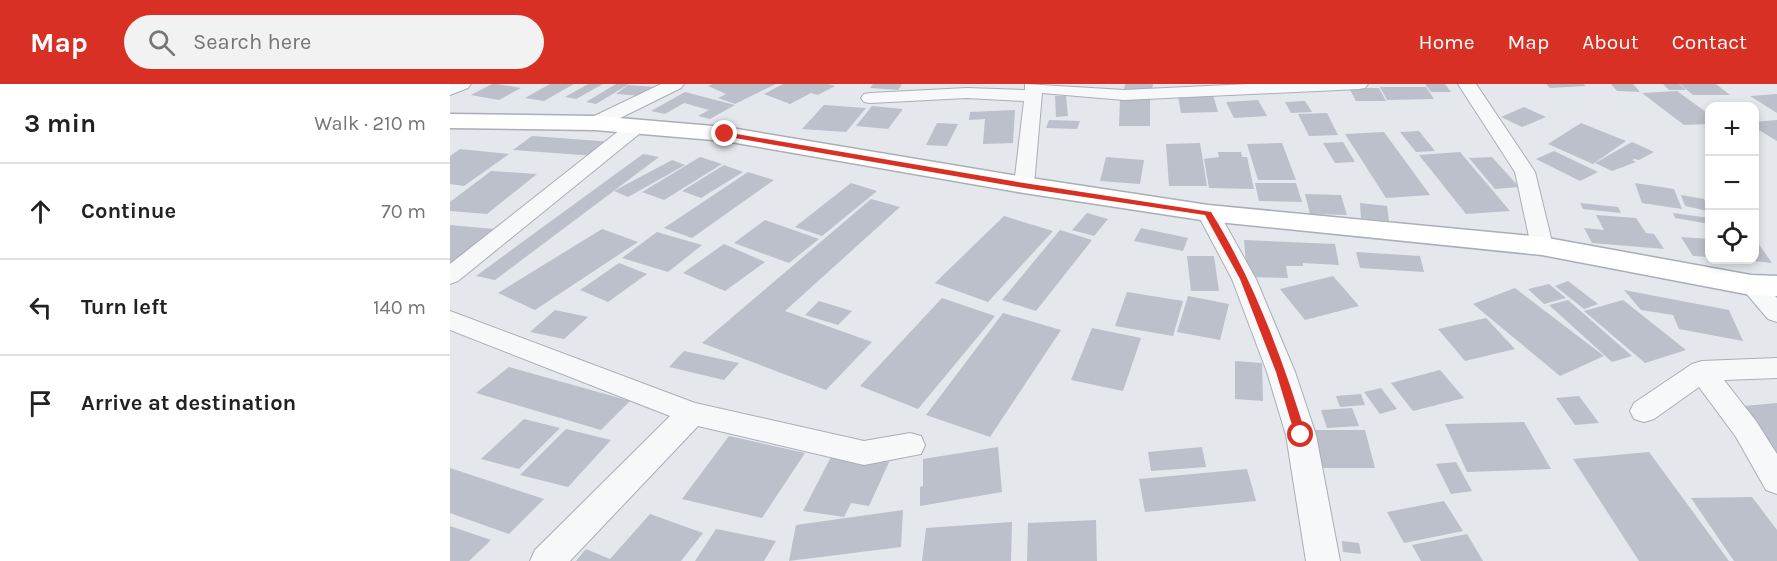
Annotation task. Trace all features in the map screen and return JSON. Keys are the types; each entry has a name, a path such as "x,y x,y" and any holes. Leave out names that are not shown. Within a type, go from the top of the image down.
{"main road":[{"path":"450,121 595,123 725,134 1024,185 1208,213 1542,246 1764,285"}],"street":[{"path":"450,90 462,84"},
{"path":"595,123 675,84"},
{"path":"870,98 1034,88 1124,95 1359,84"},
{"path":"1467,84 1525,172 1542,246"},
{"path":"1024,185 1034,88"},
{"path":"450,276 637,126"},
{"path":"1208,213 1244,279 1281,372 1301,435 1323,561"},
{"path":"1764,285 1777,313"},
{"path":"450,320 693,413 864,453 910,446"},
{"path":"1644,411 1702,371 1777,368"},
{"path":"1702,371 1746,429 1777,481"},
{"path":"547,561 693,413"}],"building":[{"path":"492,84 521,88 499,100 471,95"},
{"path":"550,84 574,84 544,101 525,98"},
{"path":"588,84 603,84 576,99 565,97"},
{"path":"616,84 629,84 596,104 586,102"},
{"path":"713,84 776,84 735,104 718,98 726,94 708,86"},
{"path":"783,84 835,86 818,95 811,93 790,104 764,94"},
{"path":"873,84 902,84 898,90 870,88"},
{"path":"1125,84 1153,84 1152,90 1124,89"},
{"path":"1425,84 1445,84 1451,92 1431,92"},
{"path":"1546,84 1583,84 1586,86 1550,88"},
{"path":"1611,84 1633,84 1640,92 1617,91"},
{"path":"1663,84 1679,84 1686,90 1669,90"},
{"path":"1680,84 1716,84 1730,95 1693,95"},
{"path":"628,85 655,87 644,96 616,94"},
{"path":"1380,87 1426,87 1434,99 1387,100"},
{"path":"1349,88 1379,88 1386,101 1356,101"},
{"path":"1677,91 1705,111 1705,124 1684,125 1642,93"},
{"path":"685,92 735,105 710,119 698,116 709,110 684,103 665,114 651,111"},
{"path":"1777,94 1777,113 1750,96"},
{"path":"1213,95 1218,112 1181,113 1178,96"},
{"path":"1055,96 1066,96 1068,116 1056,117"},
{"path":"1120,98 1150,99 1150,126 1119,126"},
{"path":"1258,100 1267,116 1234,118 1226,102"},
{"path":"1305,101 1312,112 1291,113 1285,102"},
{"path":"824,105 866,108 846,132 802,129"},
{"path":"872,106 903,109 888,129 856,126"},
{"path":"1524,107 1546,117 1522,127 1501,117"},
{"path":"1015,110 1013,143 983,144 985,119 969,120 970,112"},
{"path":"1327,113 1338,135 1309,136 1298,114"},
{"path":"1049,120 1080,121 1077,129 1046,128"},
{"path":"1777,120 1777,141 1759,130 1759,122"},
{"path":"937,123 958,124 947,146 926,145"},
{"path":"1581,123 1626,141 1593,164 1548,144"},
{"path":"1419,131 1435,151 1416,152 1400,132"},
{"path":"1384,132 1430,195 1386,198 1345,134"},
{"path":"532,136 613,142 596,156 513,150"},
{"path":"1343,142 1355,162 1335,163 1323,143"},
{"path":"1632,142 1654,152 1612,171 1595,163"},
{"path":"1200,143 1207,186 1169,186 1166,144"},
{"path":"1282,143 1296,180 1258,180 1247,144"},
{"path":"460,149 509,154 464,186 450,184 450,156"},
{"path":"1554,151 1598,172 1580,181 1536,159"},
{"path":"1218,152 1241,152 1242,157 1247,157 1254,189 1209,188 1204,159 1219,157"},
{"path":"1460,152 1510,211 1466,214 1419,155"},
{"path":"643,154 659,157 495,280 476,276"},
{"path":"700,157 722,164 664,200 642,192"},
{"path":"1106,157 1144,160 1140,184 1100,181"},
{"path":"1492,157 1519,187 1495,189 1469,158"},
{"path":"672,160 685,165 628,197 614,191"},
{"path":"724,165 743,172 701,198 682,191"},
{"path":"491,171 537,174 487,214 450,211 450,202"},
{"path":"748,172 774,180 692,238 664,228"},
{"path":"851,183 877,191 822,236 795,227"},
{"path":"1255,183 1296,183 1302,202 1259,201"},
{"path":"1635,183 1674,189 1682,209 1642,203"},
{"path":"1305,194 1341,195 1347,215 1310,214"},
{"path":"1681,195 1704,199 1705,210 1685,206"},
{"path":"871,199 900,207 785,311 872,342 826,390 702,343"},
{"path":"1360,203 1387,206 1389,221 1361,218"},
{"path":"1580,203 1618,207 1621,213 1583,209"},
{"path":"1087,213 1108,219 1094,236 1072,230"},
{"path":"1673,213 1705,217 1705,223 1675,218"},
{"path":"1596,215 1636,218 1646,233 1654,234 1664,249 1592,243 1584,228 1604,230"},
{"path":"1004,216 1053,231 988,302 935,283"},
{"path":"765,220 819,239 789,263 734,243"},
{"path":"450,225 494,229 450,265"},
{"path":"1141,228 1188,238 1183,251 1134,241"},
{"path":"602,229 638,242 535,310 498,293"},
{"path":"1060,230 1092,240 1036,311 1002,300"},
{"path":"657,232 702,245 668,272 622,258"},
{"path":"1681,237 1705,239 1705,257 1693,256"},
{"path":"1244,240 1335,244 1339,265 1303,263 1303,266 1286,266 1288,278 1247,277"},
{"path":"724,244 765,262 725,291 683,273"},
{"path":"1759,244 1772,263 1759,262"},
{"path":"1356,252 1420,256 1424,272 1360,268"},
{"path":"1187,256 1214,256 1219,291 1191,291"},
{"path":"619,263 647,274 608,302 580,290"},
{"path":"1333,276 1359,306 1305,320 1280,289"},
{"path":"1568,281 1598,304 1584,309 1555,286"},
{"path":"1549,284 1566,298 1544,304 1528,289"},
{"path":"1515,288 1604,356 1560,376 1473,304"},
{"path":"1624,290 1729,310 1743,341 1679,329 1673,315 1641,310"},
{"path":"1127,292 1183,301 1173,336 1115,326"},
{"path":"1188,296 1229,304 1220,340 1177,332"},
{"path":"942,298 995,316 918,409 860,386"},
{"path":"1568,300 1632,356 1612,362 1549,305"},
{"path":"1623,300 1686,350 1645,363 1584,311"},
{"path":"819,301 852,311 838,325 805,315"},
{"path":"555,310 588,317 564,339 530,332"},
{"path":"1003,313 1061,330 990,437 926,415"},
{"path":"1486,318 1515,349 1465,361 1438,329"},
{"path":"1092,328 1141,338 1123,391 1071,380"},
{"path":"684,351 739,363 724,380 669,367"},
{"path":"1235,361 1262,363 1263,401 1235,399"},
{"path":"509,367 630,401 601,430 476,393"},
{"path":"1440,370 1464,398 1413,411 1391,383"},
{"path":"1381,388 1397,409 1380,414 1364,392"},
{"path":"1361,394 1365,405 1340,407 1336,396"},
{"path":"1579,396 1599,423 1575,425 1556,398"},
{"path":"1777,403 1777,457 1732,407"},
{"path":"1352,408 1359,426 1327,428 1321,410"},
{"path":"524,419 560,428 519,469 481,459"},
{"path":"1524,422 1551,469 1467,472 1445,424"},
{"path":"566,429 611,440 568,487 520,475"},
{"path":"1309,430 1365,430 1375,468 1317,468"},
{"path":"729,436 805,453 762,518 682,499"},
{"path":"998,447 1002,492 920,506 923,459"},
{"path":"1202,447 1206,467 1151,471 1148,452"},
{"path":"1649,452 1729,561 1639,561 1573,459"},
{"path":"833,453 890,460 869,506 851,503 844,517 803,511"},
{"path":"1456,462 1472,491 1451,494 1436,464"},
{"path":"450,468 544,499 509,534 450,513"},
{"path":"1247,469 1256,501 1145,512 1139,479"},
{"path":"1752,497 1777,530 1777,561 1734,561 1691,498"},
{"path":"1444,501 1463,531 1404,543 1387,512"},
{"path":"903,510 901,547 789,561 796,525"},
{"path":"650,514 703,533 681,561 576,561 586,549 610,559"},
{"path":"1096,520 1097,561 1027,561 1028,523"},
{"path":"1012,522 1011,561 922,561 926,528"},
{"path":"450,526 491,540 469,561 450,561"},
{"path":"716,529 776,541 764,561 695,561"},
{"path":"1467,534 1483,561 1421,561 1412,545"},
{"path":"1342,541 1359,543 1361,554 1343,552"}],"route":[{"path":"725,134 1024,185 1208,213 1244,279 1281,372 1301,435"}]}
